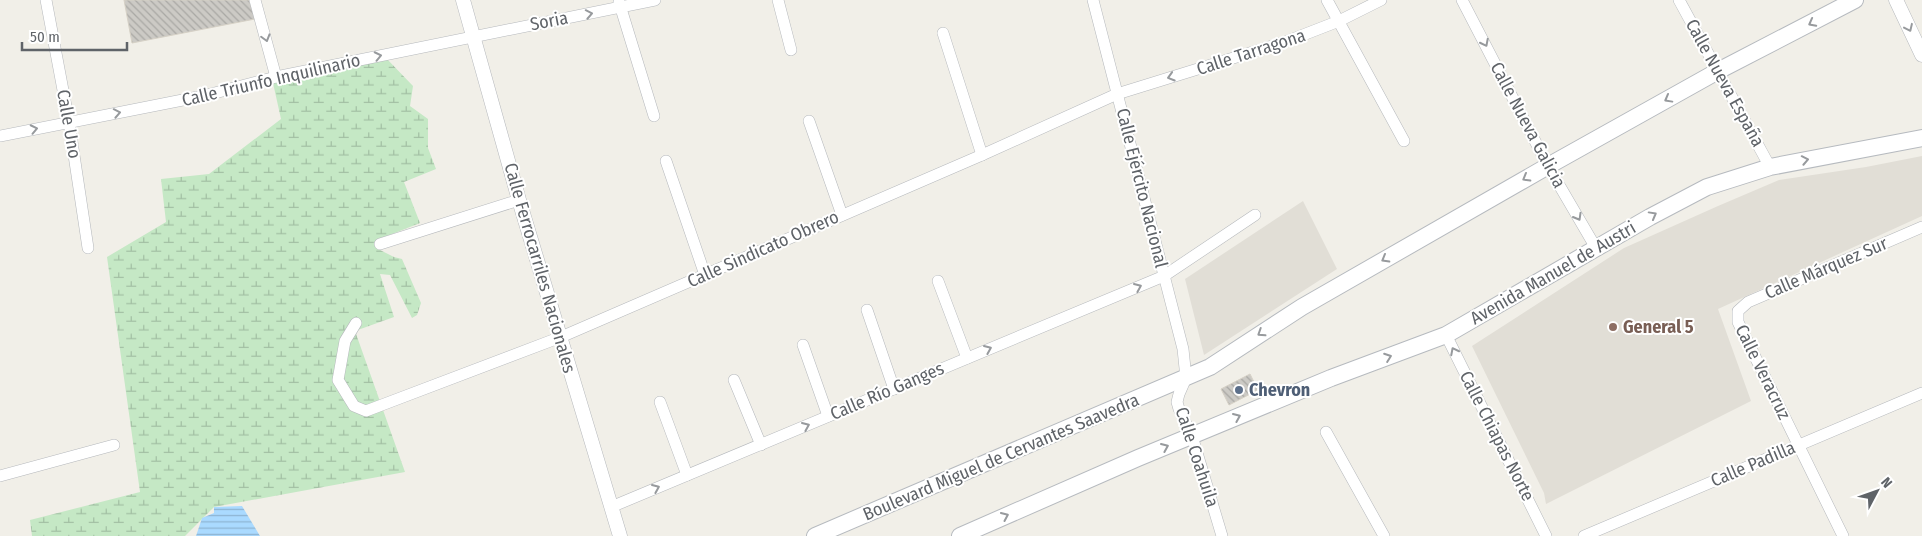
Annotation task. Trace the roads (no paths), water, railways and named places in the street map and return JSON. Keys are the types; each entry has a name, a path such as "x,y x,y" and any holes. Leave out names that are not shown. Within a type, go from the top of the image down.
{"main road":[{"name":"Boulevard Miguel de Cervantes Saavedra","path":"815,536 1210,367 1302,306 1548,166 1718,71 1855,0"},
{"name":"Avenida Manuel de Austri","path":"1192,436 1331,378 1446,335 1596,248 1707,187 1770,167 1922,138"},
{"path":"960,536 1192,436"}],"street":[{"name":"Calle Uno","path":"46,0 69,122 88,248"},
{"path":"255,0 276,77"},
{"name":"Calle Ferrocarriles Nacionales","path":"463,0 520,200 620,536"},
{"name":"Soria","path":"472,36 619,4 655,0"},
{"path":"778,0 791,50"},
{"name":"Calle Ejército Nacional","path":"1093,0 1183,349 1186,378"},
{"path":"1327,0 1404,141"},
{"name":"Calle Tarragona","path":"1117,94 1285,42 1339,21 1381,0"},
{"name":"Calle Nueva Galicia","path":"1462,0 1548,166 1596,248"},
{"name":"Calle Nueva España","path":"1679,0 1770,167"},
{"path":"1896,0 1922,55"},
{"path":"619,4 654,116"},
{"path":"943,33 982,155"},
{"name":"Calle Triunfo Inquilinario","path":"0,136 203,96 276,77 472,36"},
{"name":"Calle Sindicato Obrero","path":"356,323 345,341 338,380 354,406 366,411 561,337 982,155 1117,94"},
{"path":"809,121 842,215"},
{"path":"666,161 705,275"},
{"path":"380,244 520,200"},
{"name":"Calle Río Ganges","path":"611,507 1164,276 1255,215"},
{"name":"Calle Márquez Sur","path":"1737,316 1740,308 1748,302 1922,228"},
{"path":"938,281 967,358"},
{"path":"867,310 894,389"},
{"name":"Calle Veracruz","path":"1737,316 1843,536"},
{"name":"Calle Chiapas Norte","path":"1446,335 1546,536"},
{"path":"803,346 828,416"},
{"name":"Calle Coahuila","path":"1186,378 1178,402 1180,414 1192,436 1222,536"},
{"path":"734,380 760,444"},
{"name":"Calle Padilla","path":"1584,536 1922,393"},
{"path":"660,402 687,475"},
{"path":"1326,432 1384,536"},
{"path":"0,476 114,445"}],"water":[{"path":"242,506 260,536 196,536 202,518 214,513 214,507"}],"place":[{"name":"General 5","path":"1613,327"},
{"name":"Chevron","path":"1239,390"}]}
